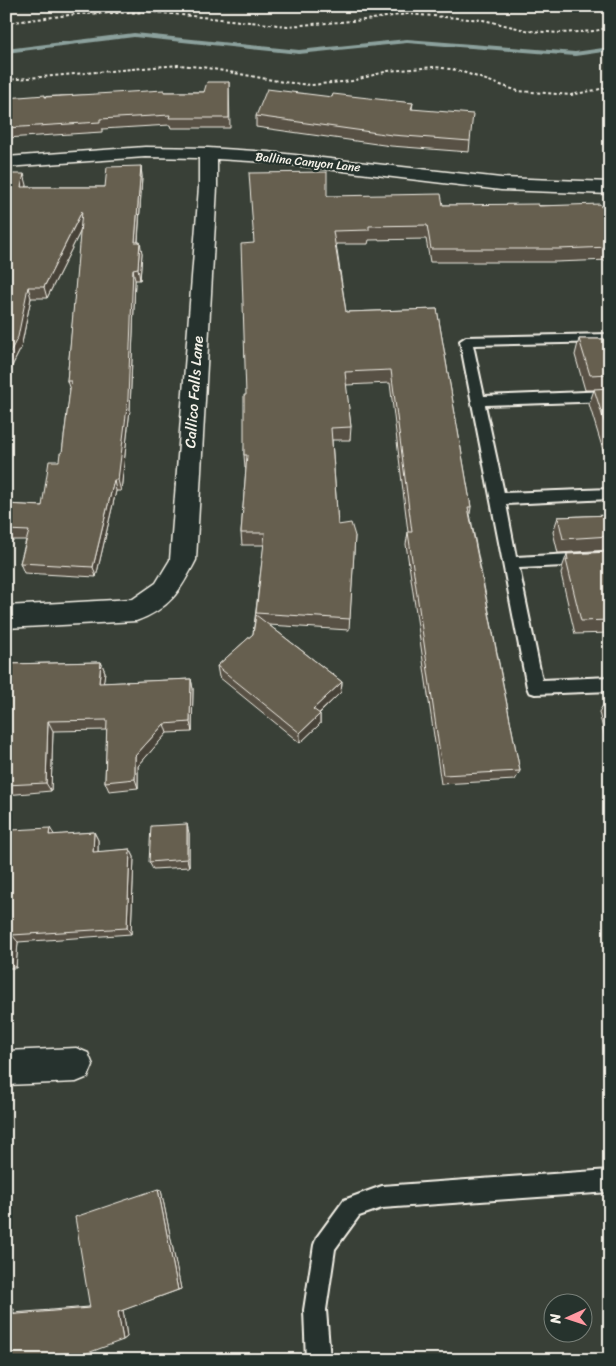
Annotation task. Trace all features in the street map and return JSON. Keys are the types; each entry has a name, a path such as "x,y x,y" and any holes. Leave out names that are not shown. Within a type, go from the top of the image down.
{"street":[{"name":"Ballina Canyon Lane","path":"6,162 137,152 208,153 268,157 501,184 610,188"},
{"name":"Callico Falls Lane","path":"6,617 136,610 153,602 167,590 183,560 208,187 208,153"},
{"path":"6,1068 76,1065"}],"lane":[{"path":"610,338 466,341 535,687 610,684"},
{"path":"478,401 610,396"},
{"path":"498,499 610,494"},
{"path":"510,562 610,558"},
{"path":"318,1360 315,1310 325,1245 352,1208 382,1197 610,1180"}],"path":[{"path":"6,23 77,14 134,12 288,26 365,20 407,14 484,20 530,31 561,34 595,31 610,27"},
{"path":"6,80 178,65 202,67 284,82 333,84 388,71 435,67 457,70 500,86 526,92 571,95 610,88"}],"building":[{"path":"207,82 229,82 229,118 169,118 170,115 100,119 100,122 6,128 6,98 164,90 164,92 204,92"},
{"path":"267,89 332,97 333,94 413,103 411,109 473,114 470,141 392,135 256,116"},
{"path":"141,166 135,242 140,242 138,268 133,269 128,399 118,480 114,480 93,567 20,563 29,531 6,530 6,504 42,506 49,461 59,461 60,453 62,453 71,381 67,381 82,211 44,287 28,287 18,337 6,360 6,174 24,174 21,187 105,187 107,167"},
{"path":"327,172 327,196 441,194 443,205 538,204 539,206 600,204 601,207 610,206 610,247 431,249 427,225 369,226 369,230 333,231 346,312 437,309 471,507 468,507 520,771 443,775 408,532 412,532 391,370 345,372 351,427 331,428 338,525 351,523 355,536 350,619 256,613 265,533 241,533 247,455 244,455 244,395 246,395 241,244 254,243 249,173"},
{"path":"579,339 610,339 610,374 590,375"},
{"path":"610,388 610,440 594,389"},
{"path":"610,515 610,536 563,539 558,517"},
{"path":"610,552 610,620 581,621 566,560 568,560 567,554"},
{"path":"256,615 342,682 313,709 320,714 300,733 217,666 253,634"},
{"path":"101,662 99,683 191,679 190,722 164,724 135,756 135,779 105,782 107,720 48,721 46,783 6,785 6,664"},
{"path":"606,700 610,700 610,717"},
{"path":"187,824 187,859 149,862 151,826"},
{"path":"50,828 49,835 94,832 93,852 130,849 127,928 12,935 9,962 6,962 6,865 8,864 12,830"},
{"path":"158,1189 178,1290 118,1312 123,1340 69,1360 6,1360 6,1315 90,1308 75,1217"}],"waterway":[{"path":"6,51 134,35 299,52 407,41 575,54 610,49"}]}
